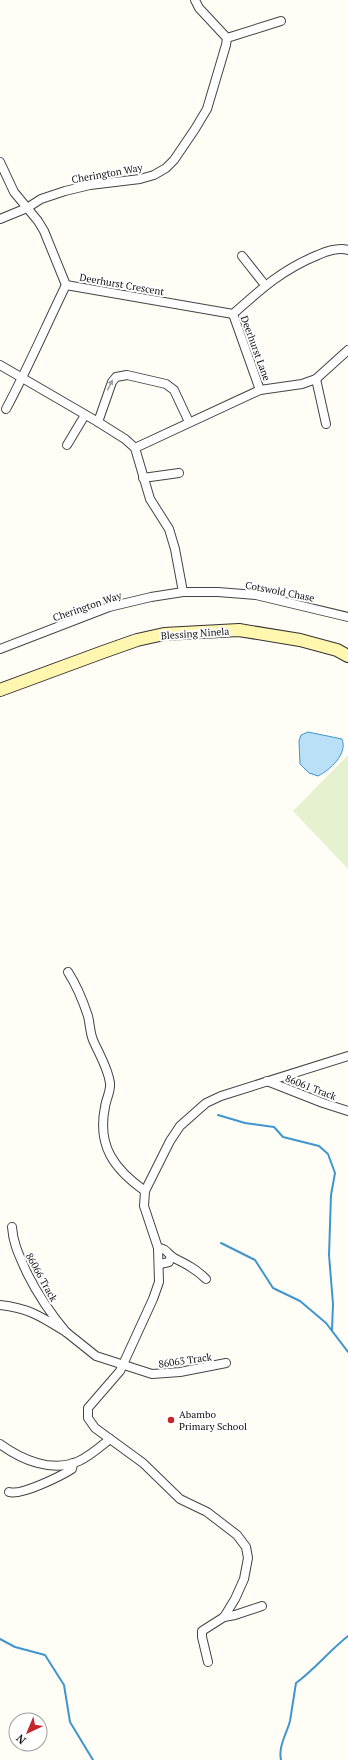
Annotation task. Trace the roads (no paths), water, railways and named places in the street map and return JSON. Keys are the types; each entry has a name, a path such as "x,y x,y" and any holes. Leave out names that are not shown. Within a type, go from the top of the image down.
{"street":[{"path":"195,0 199,8 226,38 281,21"},
{"name":"Cherington Way","path":"0,219 27,208 41,199 65,191 90,185 140,179 154,175 166,168 174,160 196,129 207,109 226,38"},
{"path":"0,162 14,192 38,221 44,231 66,285"},
{"path":"233,314 265,285 298,263 328,250 348,250"},
{"path":"242,256 265,285"},
{"name":"Deerhurst Crescent","path":"6,409 23,378 45,327 66,285 233,314"},
{"name":"Deerhurst Lane","path":"233,314 260,390"},
{"path":"135,448 260,390 302,384 316,379 336,359 347,354"},
{"path":"0,365 98,422 135,448 150,499 169,530 175,549 183,592"},
{"path":"98,422 112,382 116,377 127,375 161,382 171,386 189,422"},
{"path":"316,379 326,424"},
{"path":"67,445 85,415"},
{"path":"143,478 179,473"},
{"name":"Cherington Way","path":"0,649 109,607 151,597 183,592"},
{"name":"Cotswold Chase","path":"183,592 218,592 256,595 348,617"},
{"name":"Blessing Ninela","path":"0,690 137,640 164,634 207,631 251,632 300,640 337,650 348,656"},
{"path":"68,972 81,997 88,1017 92,1038 107,1073 110,1084 102,1132 106,1149 125,1176 145,1191"},
{"path":"224,1617 235,1599 244,1579 248,1558 243,1541 207,1512 180,1499 143,1463 91,1424 87,1413 90,1404 113,1380 123,1365 153,1299 159,1282 160,1264 158,1248 144,1206 145,1191 170,1141 180,1126 206,1103 221,1096 348,1056"},
{"name":"86061 Track","path":"268,1081 322,1103 348,1110"},
{"name":"86066 Track","path":"12,1226 16,1250 32,1285 47,1308 66,1332"},
{"path":"158,1248 167,1250 171,1256 190,1266 206,1279"},
{"path":"160,1264 169,1262 171,1256"},
{"name":"86066 Track","path":"0,1305 15,1306 30,1310 66,1332 96,1356 123,1365"},
{"name":"86063 Track","path":"123,1365 152,1374 180,1372 226,1363"},
{"path":"0,1444 25,1459 39,1464 64,1465 80,1461 110,1439"},
{"path":"9,1492 18,1493 57,1478 72,1469 73,1463"},
{"path":"208,1662 202,1631 224,1617 262,1606"}],"water":[{"path":"308,732 342,739 342,750 337,761 328,770 318,776 309,773 300,764 299,741 301,735"}],"waterway":[{"path":"218,1115 245,1123 274,1127 283,1137 319,1146 328,1154 335,1173 331,1195 329,1255 333,1304 332,1330"},
{"path":"221,1243 255,1260 273,1288 300,1301 326,1323 348,1352"},
{"path":"281,1760 280,1755 283,1740 290,1721 296,1683 348,1636"},
{"path":"0,1639 15,1647 45,1655 64,1685 70,1722 93,1760"}],"place":[{"name":"Abambo Primary School","path":"171,1420"}]}
